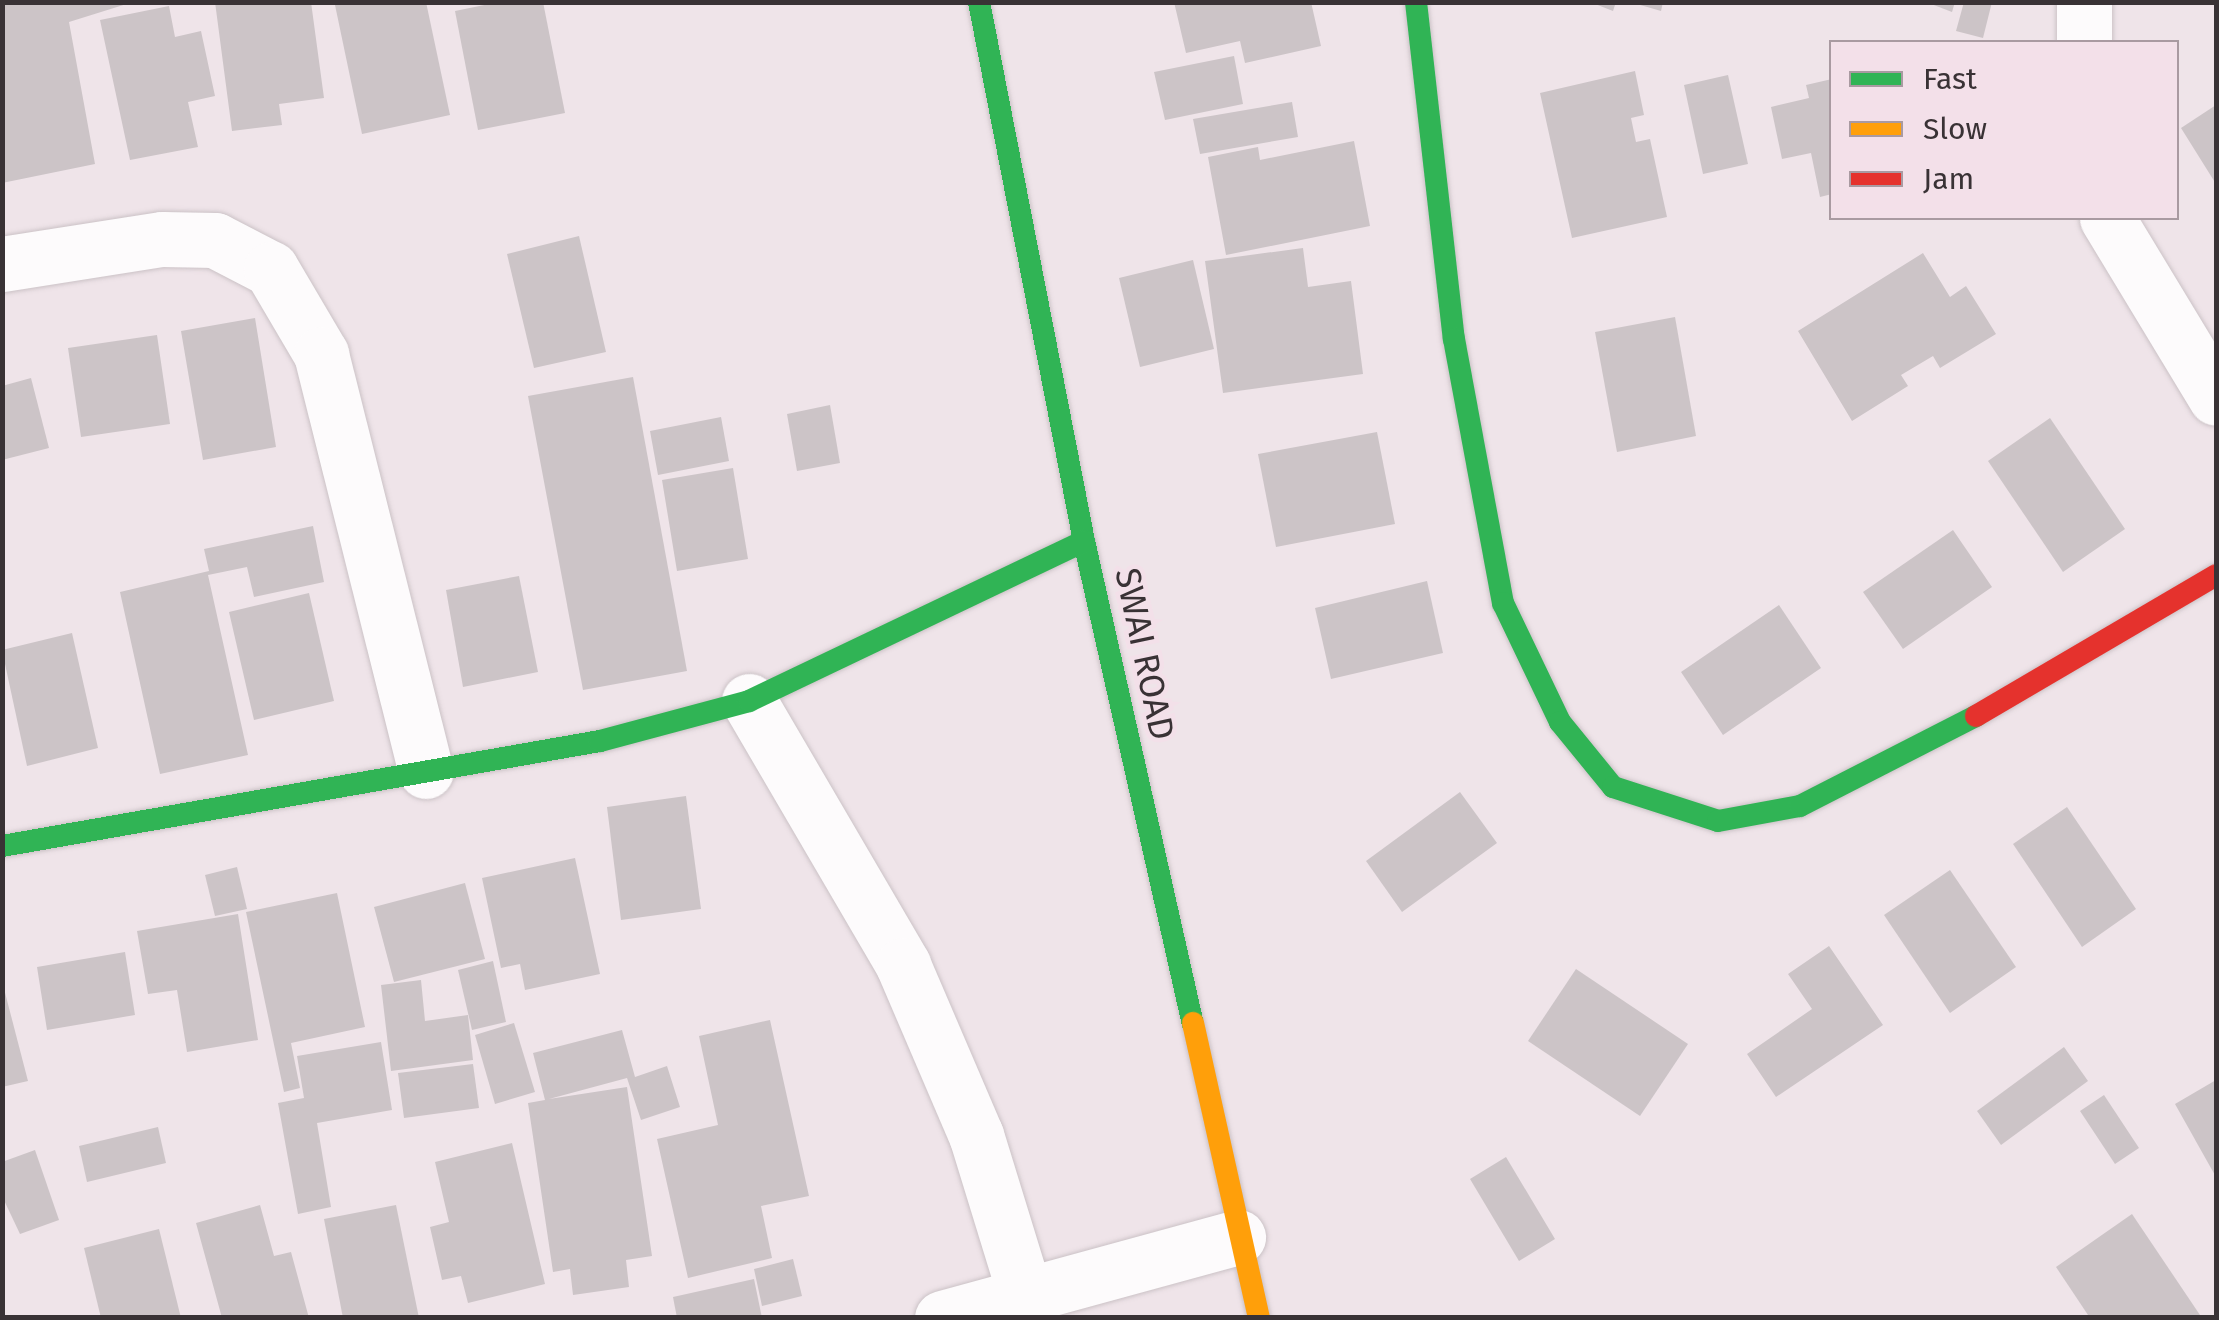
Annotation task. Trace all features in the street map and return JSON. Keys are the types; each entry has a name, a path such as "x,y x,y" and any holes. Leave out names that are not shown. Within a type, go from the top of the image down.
{"street":[{"name":"SWAI ROAD","path":"979,2 1084,541 1259,1318"},
{"path":"1416,2 1454,340 1503,603 1560,722 1612,788 1718,820 1800,806 1903,759 2216,575"},
{"path":"2084,2 2084,40"},
{"path":"2109,220 2216,398"},
{"path":"2,264 162,238 215,240 271,269 321,354 426,770"},
{"path":"2,846 600,741 749,701 1084,541"},
{"path":"749,701 903,965 976,1135 1026,1298"},
{"path":"942,1318 1238,1237"}],"building":[{"path":"2,2 133,2 69,22 95,164 2,183"},
{"path":"215,2 311,2 324,98 279,104 282,125 232,131"},
{"path":"426,2 450,115 362,134 335,5"},
{"path":"499,2 543,2 565,113 478,130 455,11"},
{"path":"1174,2 1311,2 1321,46 1245,63 1240,41 1186,53"},
{"path":"1590,2 1616,2 1613,11"},
{"path":"1630,2 1663,2 1661,11"},
{"path":"1926,2 1955,2 1952,12"},
{"path":"1964,2 1992,2 1983,38 1956,31"},
{"path":"169,6 175,37 201,31 215,96 188,102 198,147 130,160 100,20"},
{"path":"1234,56 1243,104 1165,120 1154,72"},
{"path":"1635,71 1644,115 1631,118 1636,142 1650,139 1667,217 1572,238 1540,93"},
{"path":"1728,75 1748,164 1703,174 1684,85"},
{"path":"1829,80 1829,195 1820,197 1811,153 1782,159 1771,107 1809,98 1806,85"},
{"path":"1292,102 1298,137 1200,154 1193,119"},
{"path":"2216,105 2216,184 2181,128"},
{"path":"1354,141 1370,226 1226,255 1208,157 1258,147 1260,160"},
{"path":"579,236 606,352 534,368 507,254"},
{"path":"1303,248 1308,287 1351,281 1363,374 1223,393 1205,261"},
{"path":"1923,253 1950,297 1966,286 1996,334 1940,368 1933,356 1901,375 1908,386 1852,421 1798,331"},
{"path":"1193,260 1214,349 1140,367 1119,278"},
{"path":"1675,317 1696,436 1617,452 1595,332"},
{"path":"255,318 276,447 203,460 181,331"},
{"path":"157,335 170,424 81,437 68,348"},
{"path":"633,377 687,671 583,690 528,396"},
{"path":"31,378 49,448 2,460 2,386"},
{"path":"830,405 840,463 797,471 787,414"},
{"path":"721,417 729,461 658,475 650,431"},
{"path":"2050,418 2125,529 2063,572 1988,461"},
{"path":"1377,432 1395,524 1276,547 1258,454"},
{"path":"733,468 748,559 677,571 662,480"},
{"path":"313,526 324,582 254,597 247,567 208,575 248,755 160,774 120,592 209,571 204,549"},
{"path":"1953,530 1992,587 1903,649 1863,592"},
{"path":"519,576 538,672 463,687 446,590"},
{"path":"1427,581 1443,653 1331,679 1315,608"},
{"path":"309,593 334,701 254,720 229,612"},
{"path":"1779,605 1821,668 1723,735 1681,672"},
{"path":"72,633 98,748 27,766 2,650"},
{"path":"1460,792 1497,843 1402,912 1366,861"},
{"path":"686,796 701,909 621,920 607,807"},
{"path":"2067,807 2136,909 2082,947 2013,844"},
{"path":"575,858 600,974 525,990 520,964 501,968 482,878"},
{"path":"237,867 247,909 215,916 205,875"},
{"path":"1950,870 2016,967 1950,1013 1884,915"},
{"path":"465,883 485,959 394,982 374,907"},
{"path":"337,893 365,1027 291,1043 300,1088 284,1092 246,912"},
{"path":"238,914 258,1040 187,1052 177,990 148,994 137,931"},
{"path":"1829,946 1883,1025 1776,1097 1747,1054 1812,1009 1788,974"},
{"path":"125,952 135,1015 47,1030 37,967"},
{"path":"493,961 506,1022 472,1030 458,970"},
{"path":"1576,969 1688,1044 1640,1116 1528,1041"},
{"path":"421,980 425,1021 468,1015 473,1060 391,1071 381,985"},
{"path":"2,981 28,1081 2,1087"},
{"path":"770,1020 809,1196 761,1206 772,1258 688,1278 657,1139 718,1125 699,1036"},
{"path":"514,1023 535,1092 495,1104 475,1035"},
{"path":"622,1030 635,1077 667,1066 680,1107 641,1120 627,1078 549,1099 627,1087 652,1256 626,1260 629,1287 573,1295 570,1269 553,1272 528,1103 545,1100 533,1053"},
{"path":"381,1042 392,1110 317,1123 331,1207 298,1214 278,1103 304,1098 297,1056"},
{"path":"2064,1047 2088,1081 2001,1145 1977,1111"},
{"path":"473,1064 479,1108 404,1118 398,1073"},
{"path":"2216,1080 2216,1177 2175,1104"},
{"path":"2104,1095 2139,1148 2115,1164 2080,1111"},
{"path":"158,1127 166,1163 87,1182 79,1146"},
{"path":"512,1143 545,1284 468,1303 461,1276 442,1280 430,1227 449,1222 435,1162"},
{"path":"35,1150 59,1220 20,1234 2,1196 2,1162"},
{"path":"1506,1157 1555,1239 1519,1261 1470,1179"},
{"path":"260,1205 274,1256 291,1252 309,1318 222,1318 196,1223"},
{"path":"396,1205 419,1318 343,1318 324,1219"},
{"path":"2132,1214 2202,1318 2090,1318 2056,1267"},
{"path":"159,1229 181,1318 101,1318 84,1248"},
{"path":"793,1259 802,1296 762,1306 754,1269"},
{"path":"754,1279 762,1318 677,1318 673,1297"}],"traffic: fast":[{"path":"979,2 1084,541 1193,1023"},
{"path":"1416,2 1454,339 1503,603 1560,722 1613,787 1718,821 1800,806 1976,716"},
{"path":"2,846 600,741 749,701 1084,541"}],"traffic: slow":[{"path":"1193,1023 1259,1318"}],"traffic: jam":[{"path":"1976,716 2216,575"}]}
